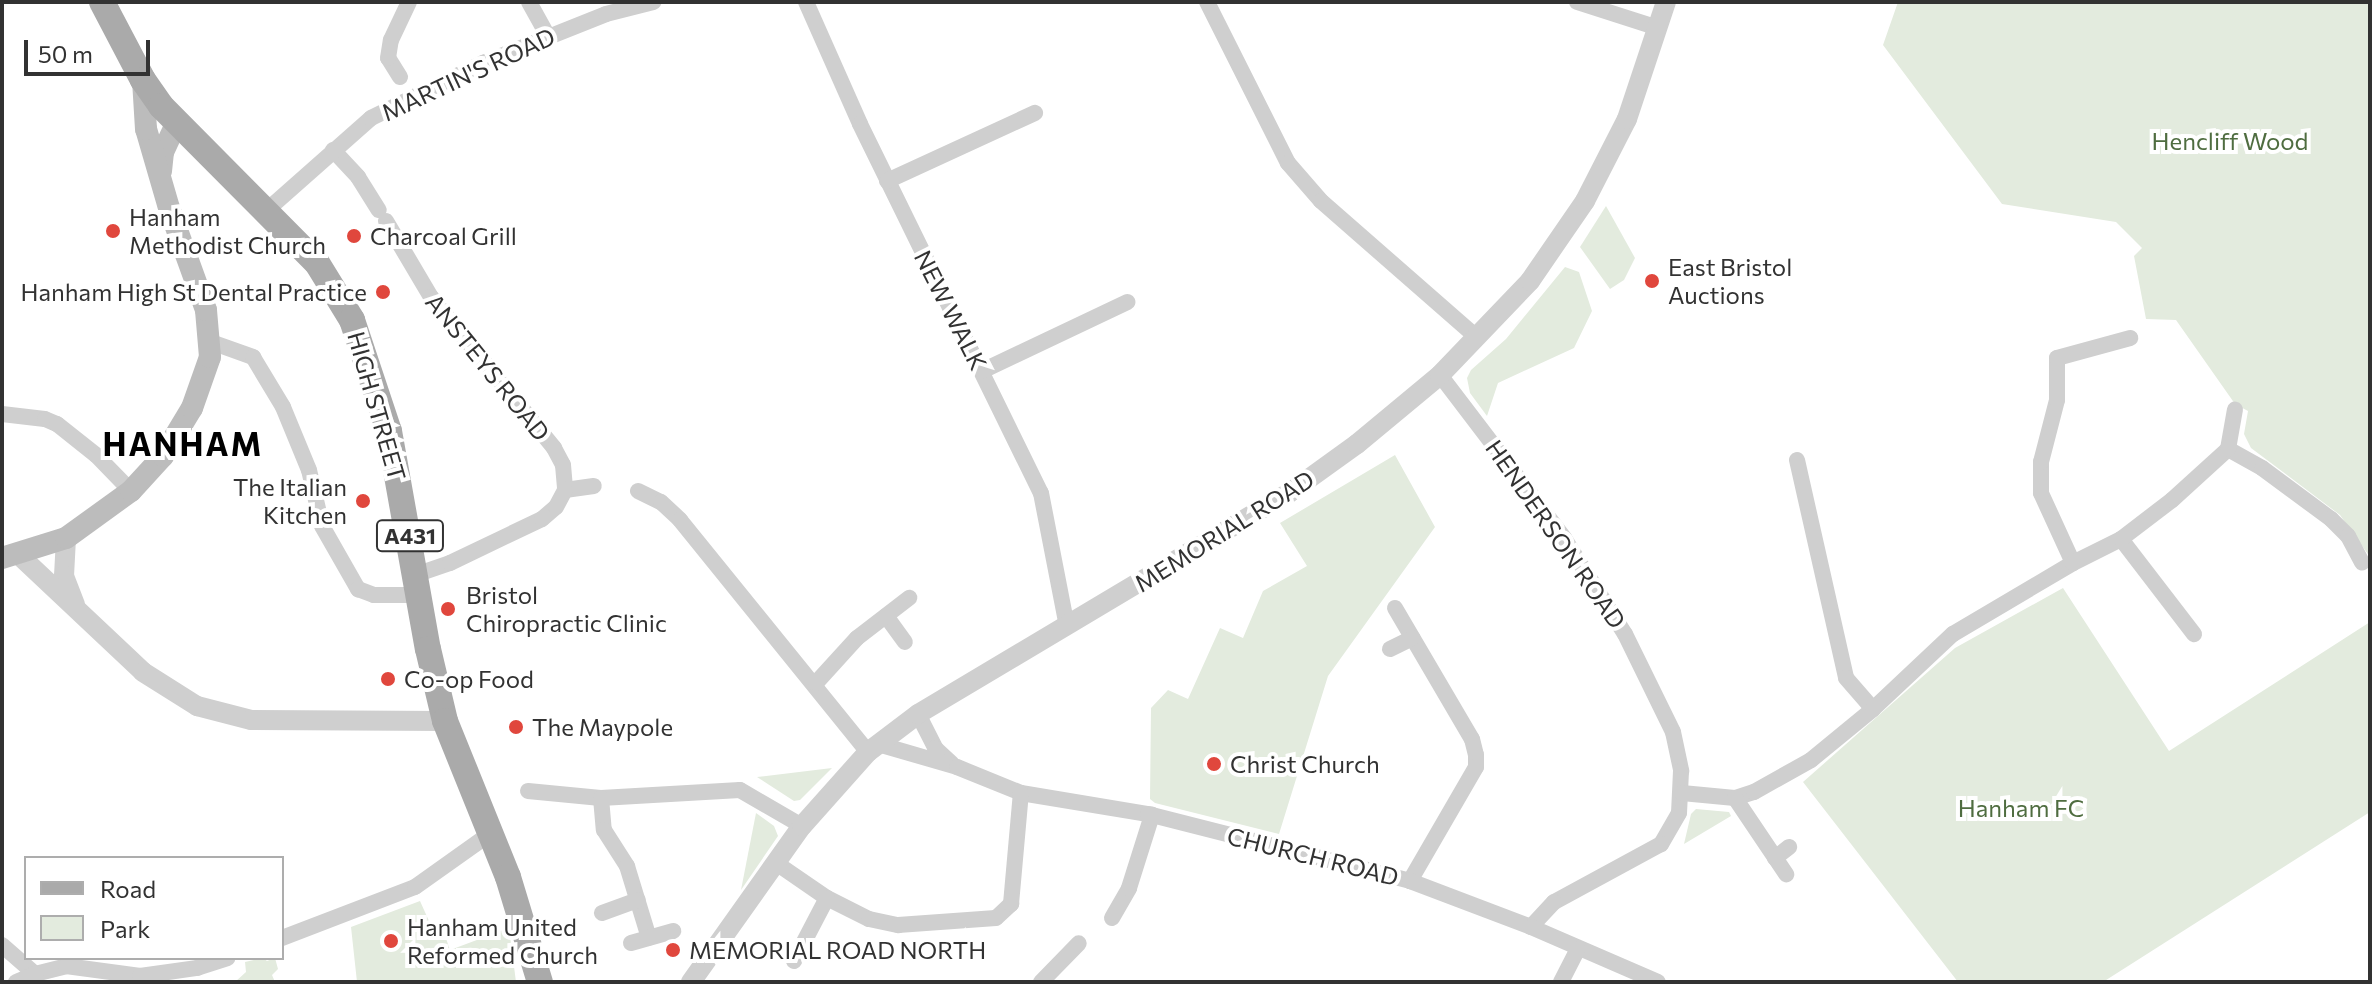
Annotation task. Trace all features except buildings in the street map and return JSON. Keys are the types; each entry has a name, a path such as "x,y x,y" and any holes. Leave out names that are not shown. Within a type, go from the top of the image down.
{"main road":[{"name":"HIGH STREET","path":"102,2 143,80 176,124 317,263 352,320 389,431 445,721 491,833 538,980"},
{"path":"10,557 66,538 131,491 163,456 192,408 210,357 206,310 146,129 143,80"},
{"path":"160,176 163,152 176,124"},
{"path":"160,176 181,151 196,145"}],"street":[{"path":"400,77 388,58 391,40 409,2"},
{"path":"529,2 548,36"},
{"name":"MARTIN'S ROAD","path":"266,211 371,118 548,36 606,14 653,2"},
{"name":"NEW WALK","path":"806,2 887,181 1045,504 1067,627"},
{"path":"1207,2 1288,163 1321,201 1475,336"},
{"path":"1577,2 1658,28"},
{"name":"MEMORIAL ROAD","path":"697,980 802,826 873,748 918,714 1289,493 1357,444 1440,375 1530,281 1585,201 1627,119 1666,2"},
{"path":"887,181 1035,113"},
{"name":"ANSTEYS ROAD","path":"333,150 358,177 431,297 554,448 563,465 565,490"},
{"path":"982,371 1127,302"},
{"path":"2073,563 2041,493 2041,462 2057,400 2057,358 2130,338"},
{"path":"211,342 253,357 283,407 309,470 322,526 358,589 374,595 417,585 450,563 542,519 556,507 565,490 594,486"},
{"name":"HENDERSON ROAD","path":"1440,375 1564,538 1625,634 1673,732 1682,793"},
{"path":"1531,927 1554,902 1661,844 1679,813 1682,793 1735,798 1754,792 1811,760 1873,709 1953,634 2073,563 2121,539 2172,500 2228,449 2235,410"},
{"path":"2,414 45,419 57,424 96,455 131,491"},
{"path":"2228,449 2262,468 2331,519 2348,536 2362,562"},
{"path":"1797,460 1846,678 1873,709"},
{"path":"638,491 671,510 873,748"},
{"path":"66,538 64,576 78,612"},
{"path":"2121,539 2194,634"},
{"path":"10,557 78,612 143,672 197,706 251,720 445,721"},
{"path":"816,683 857,638 909,598"},
{"path":"1395,608 1472,739 1476,755 1476,767 1410,881"},
{"path":"886,616 905,642"},
{"path":"1390,649 1413,638"},
{"name":"CHURCH ROAD","path":"918,714 935,748 957,767"},
{"name":"CHURCH ROAD","path":"873,748 957,767 1021,793 1152,815 1410,881 1531,927 1658,982"},
{"path":"528,791 601,798 740,790 802,826"},
{"path":"776,863 827,898 869,919 898,925 996,918 1011,904 1021,793"},
{"path":"601,798 604,830 627,866 649,938"},
{"path":"1735,798 1786,874"},
{"path":"1112,918 1129,888 1152,815"},
{"path":"284,937 415,887 491,833"},
{"path":"1775,858 1789,847"},
{"path":"794,961 827,898"},
{"path":"602,913 638,900"},
{"path":"631,943 673,931"},
{"path":"1041,982 1079,943"},
{"path":"2,945 35,974"},
{"path":"1561,982 1578,949"},
{"path":"16,982 66,966 140,976 197,968 221,960"}],"green space":[{"name":"Hencliff Wood","path":"1898,2 2370,2 2370,557 2340,515 2251,448 2244,434 2248,411 2235,404 2176,320 2146,319 2134,256 2142,248 2116,222 2002,204 1883,45"},
{"path":"1606,206 1635,258 1624,280 1610,289 1580,247"},
{"path":"1565,267 1579,272 1592,311 1574,348 1498,383 1487,416 1470,393 1467,378 1471,370 1506,339"},
{"path":"1395,455 1435,527 1328,676 1279,834 1155,803 1150,799 1151,708 1168,690 1188,699 1220,628 1243,638 1263,591 1307,566 1280,523"},
{"name":"Hanham FC","path":"2063,588 2169,751 2370,622 2370,812 2103,982 1958,982 1803,782 1955,648"},
{"path":"832,768 800,800 794,801 757,777"},
{"path":"1696,809 1729,812 1731,816 1684,844 1691,814"},
{"path":"756,813 774,826 778,836 741,890"},
{"path":"420,901 429,921 440,921 450,950 509,928 516,982 357,982 351,927"},
{"path":"276,960 278,969 272,975 275,982 235,982 246,972 245,962"}],"place":[{"name":"Hanham Methodist Church","path":"113,231"},
{"name":"Charcoal Grill","path":"354,236"},
{"name":"East Bristol Auctions","path":"1652,281"},
{"name":"Hanham High St Dental Practice","path":"383,292"},
{"name":"The Italian Kitchen","path":"363,501"},
{"name":"Bristol Chiropractic Clinic","path":"448,609"},
{"name":"Co-op Food","path":"388,679"},
{"name":"The Maypole","path":"516,727"},
{"name":"Christ Church","path":"1214,764"},
{"name":"Hanham United Reformed Church","path":"391,941"},
{"name":"MEMORIAL ROAD NORTH","path":"673,950"}],"district":[{"name":"HANHAM","path":"183,443"}]}
